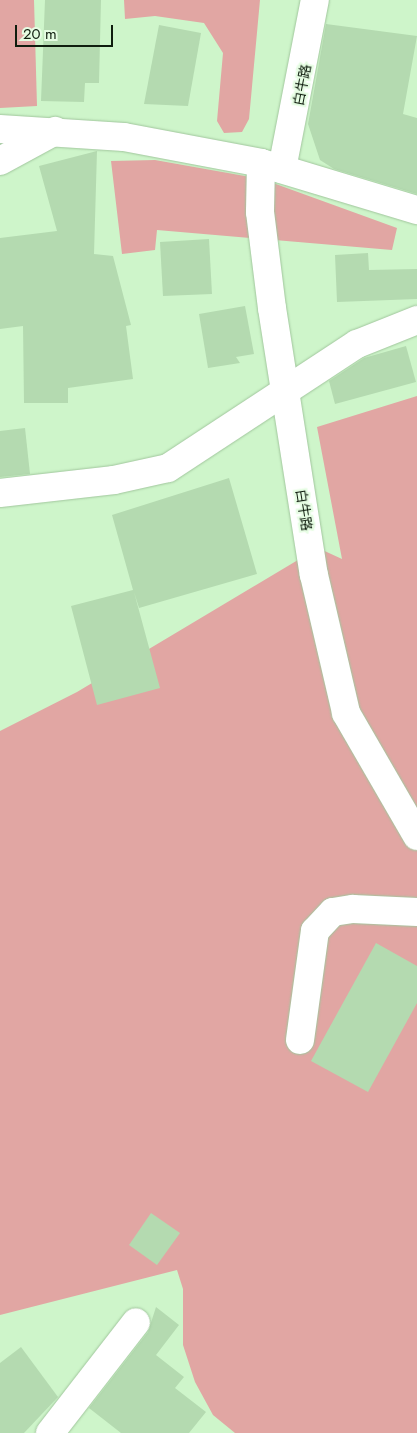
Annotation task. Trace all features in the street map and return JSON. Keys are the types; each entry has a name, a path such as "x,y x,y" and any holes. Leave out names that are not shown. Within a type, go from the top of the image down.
{"street":[{"name":"白牛路","path":"315,0 260,212 285,392 314,575 346,713 417,836"},
{"path":"0,129 124,137 272,166 417,210"},
{"path":"0,161 55,132"},
{"path":"0,493 114,480 168,468 357,344 417,320"},
{"path":"300,1040 315,931 340,911 417,912"},
{"path":"50,1433 136,1322"}],"shaded area":[{"path":"0,0 34,0 37,106 0,108"},
{"path":"124,0 260,0 249,119 242,132 224,133 217,121 223,53 204,23 155,16 125,19"},
{"path":"155,160 262,179 397,228 392,250 157,230 155,250 122,254 111,161"},
{"path":"417,396 417,1433 235,1433 213,1415 195,1382 183,1345 183,1289 177,1270 0,1315 0,731 77,692 318,548 342,559 317,427"}],"building":[{"path":"45,0 101,0 99,83 85,83 84,102 41,101"},
{"path":"326,24 417,36 403,114 417,118 417,194 334,169 320,160 308,124"},
{"path":"159,25 201,33 188,106 144,104"},
{"path":"97,151 94,254 113,256 131,325 126,326 133,379 68,388 68,403 24,403 23,326 0,329 0,238 57,231 39,166"},
{"path":"209,239 212,294 163,296 160,242"},
{"path":"368,253 369,270 417,269 417,299 337,302 335,255"},
{"path":"245,306 254,354 236,357 240,363 208,368 199,314"},
{"path":"406,346 416,382 335,404 329,381 364,358"},
{"path":"25,428 30,474 0,477 0,431"},
{"path":"229,478 257,574 139,608 134,592 160,688 97,705 71,606 133,590 112,515"},
{"path":"376,943 417,966 417,1003 368,1092 311,1061"},
{"path":"151,1213 180,1233 157,1265 129,1245"},
{"path":"156,1307 179,1325 156,1355 184,1377 175,1388 206,1412 189,1433 121,1433 89,1408 148,1332"},
{"path":"21,1347 58,1397 24,1433 0,1433 0,1363"}]}
